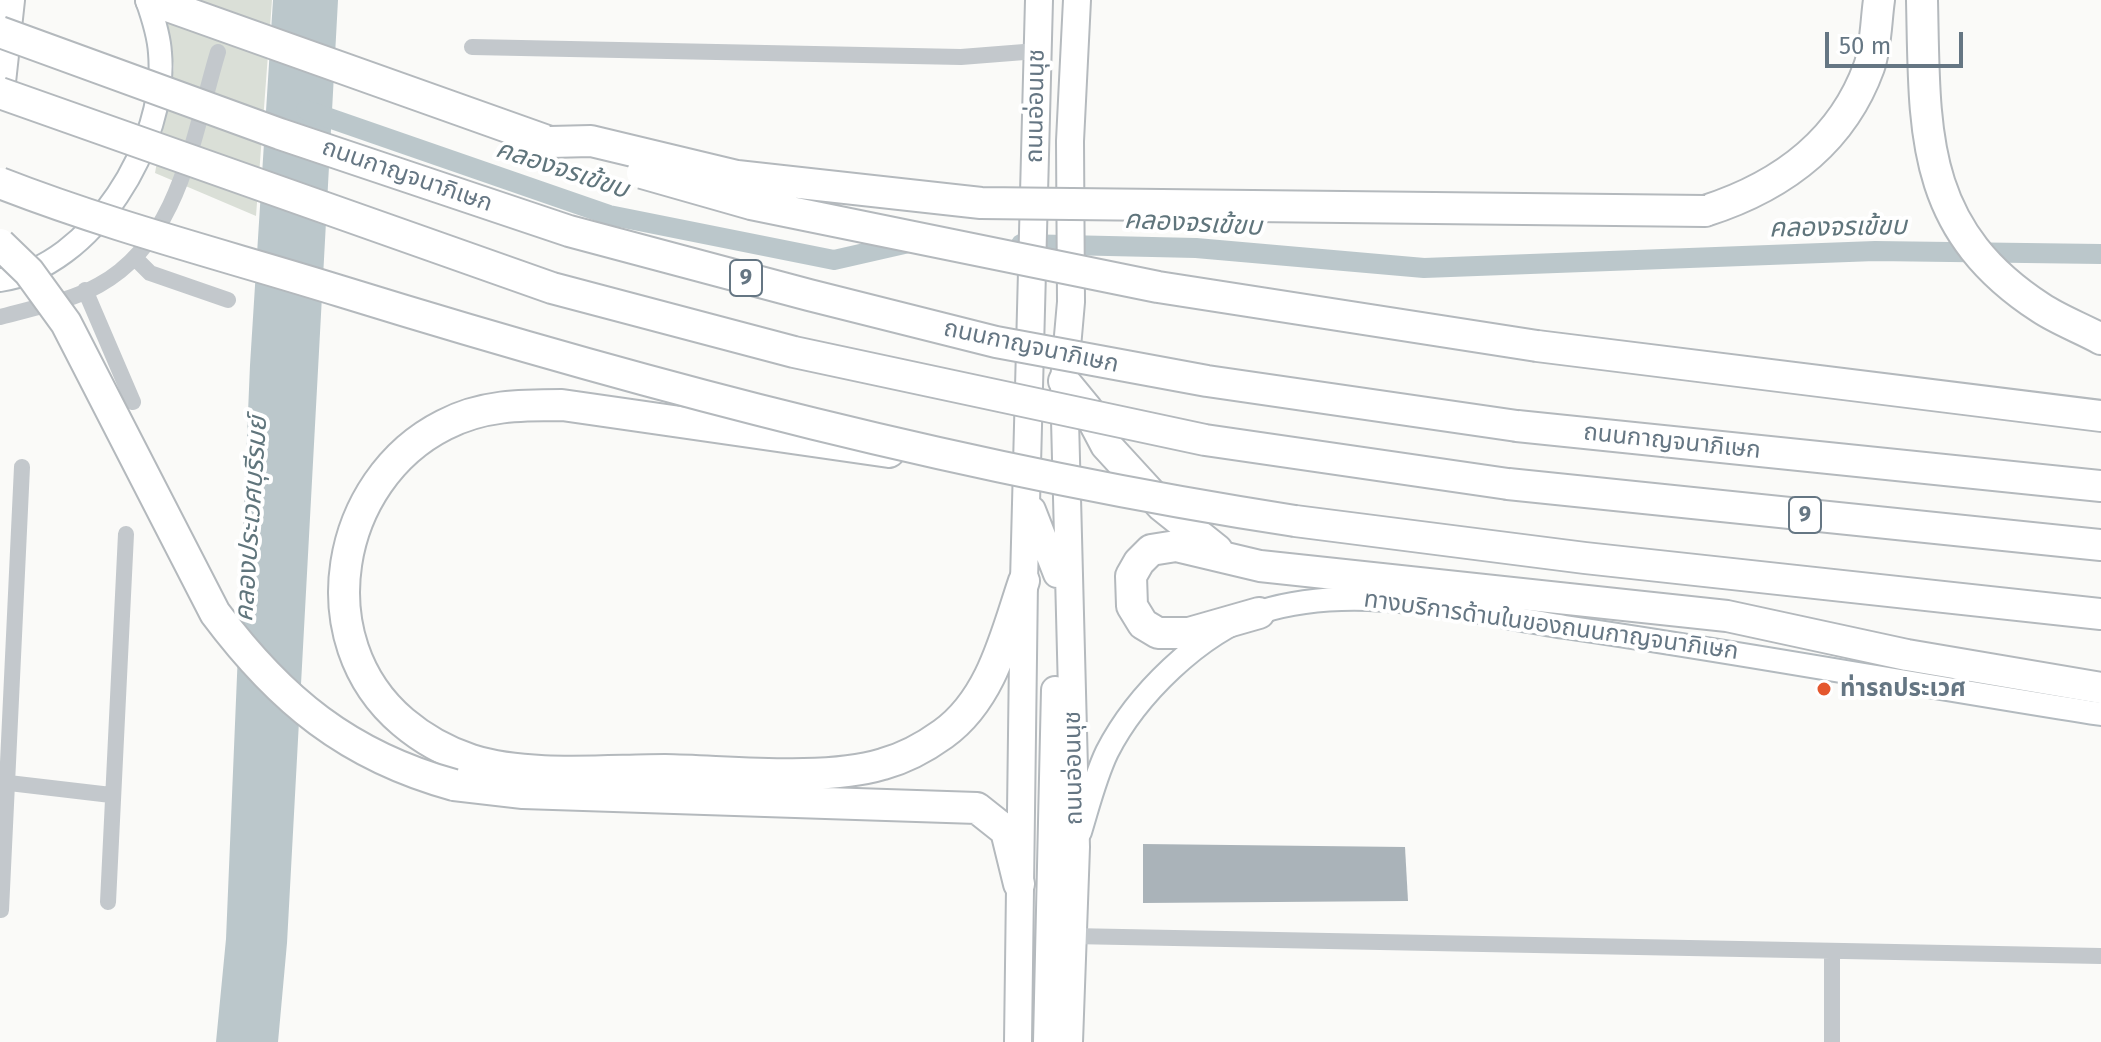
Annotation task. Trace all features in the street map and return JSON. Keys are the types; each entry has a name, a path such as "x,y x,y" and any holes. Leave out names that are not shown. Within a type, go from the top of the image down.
{"highway":[{"path":"1,72 9,0"},
{"path":"149,0 550,142 751,204 1158,287 1537,346 2101,416"},
{"path":"550,142 591,141 737,176 981,203 1705,211 1748,197 1793,171 1822,146 1850,107 1870,64 1879,0"},
{"path":"1922,0 1925,110 1929,150 1938,185 1981,255 2042,309 2097,335"},
{"name":"ถนนกาญจนาภิเษก","path":"0,32 280,134 569,231 996,342 1207,381 1517,426 2101,486"},
{"name":"9","path":"0,93 552,288 794,352 1205,440 1508,484 2101,545"},
{"path":"0,183 593,369 983,464 1241,513 1585,558 2027,606 2101,617"},
{"path":"0,244 29,272 66,323 215,613 245,653 284,693 329,731 407,772 454,785 523,793 977,808 1006,831 1019,884"},
{"path":"1064,381 1087,409 1106,445 1149,492 1188,529 1232,560"},
{"path":"983,464 562,405 516,405 475,411 443,425 404,453 375,489 358,521 346,555 341,593 345,625 359,662 377,693 401,720 434,744 473,761 524,769 825,772 883,764 920,749 947,731 973,703 996,665 1024,581"},
{"path":"1259,613 1189,633 1167,635 1143,624 1132,606 1130,584 1135,568 1145,555 1158,547 1186,547 1276,568 1727,616 1921,657 2101,688"}],"main road":[{"path":"0,280 56,257 91,231 118,196 134,168 152,123 159,81 161,54 149,0"},
{"name":"ถนนอ่อนนุช","path":"1018,1042 1024,581 1039,0"},
{"name":"ถนนอ่อนนุช","path":"1069,1042 1076,847 1064,381 1071,302 1070,141 1077,0"},
{"name":"ถนนอ่อนนุช","path":"1047,1042 1057,574 1067,495"},
{"name":"ถนนอ่อนนุช","path":"1028,501 1057,574"},
{"name":"ทางบริการด้านในของถนนกาญจนาภิเษก","path":"1076,847 1107,752 1159,682 1229,626 1288,605 1349,599 1411,604 1692,644 2101,714"}],"street":[{"path":"472,47 961,57 1037,51"},
{"path":"0,317 98,286 136,259 170,210 218,52"},
{"path":"136,259 150,273 228,300"},
{"path":"85,290 133,402"},
{"path":"1,910 3,782 22,467"},
{"path":"108,902 126,534"},
{"path":"3,782 111,795"},
{"path":"1071,936 2101,956"},
{"path":"1832,951 1832,1042"}],"shaded area":[{"path":"162,0 272,0 256,216 155,173 174,67"}],"water":[{"name":"คลองประเวศบุรีรมย์","path":"273,0 338,0 287,943 278,1042 216,1042 226,939 250,365"}],"building":[{"path":"1143,844 1405,847 1408,901 1143,903"}],"waterway":[{"name":"คลองจรเข้ขบ","path":"306,110 609,215 834,260 913,242"},
{"name":"คลองจรเข้ขบ","path":"1021,244 1196,248 1424,268 1875,251 2101,254"}],"place":[{"name":"ท่ารถประเวศ","path":"1824,689"}]}
